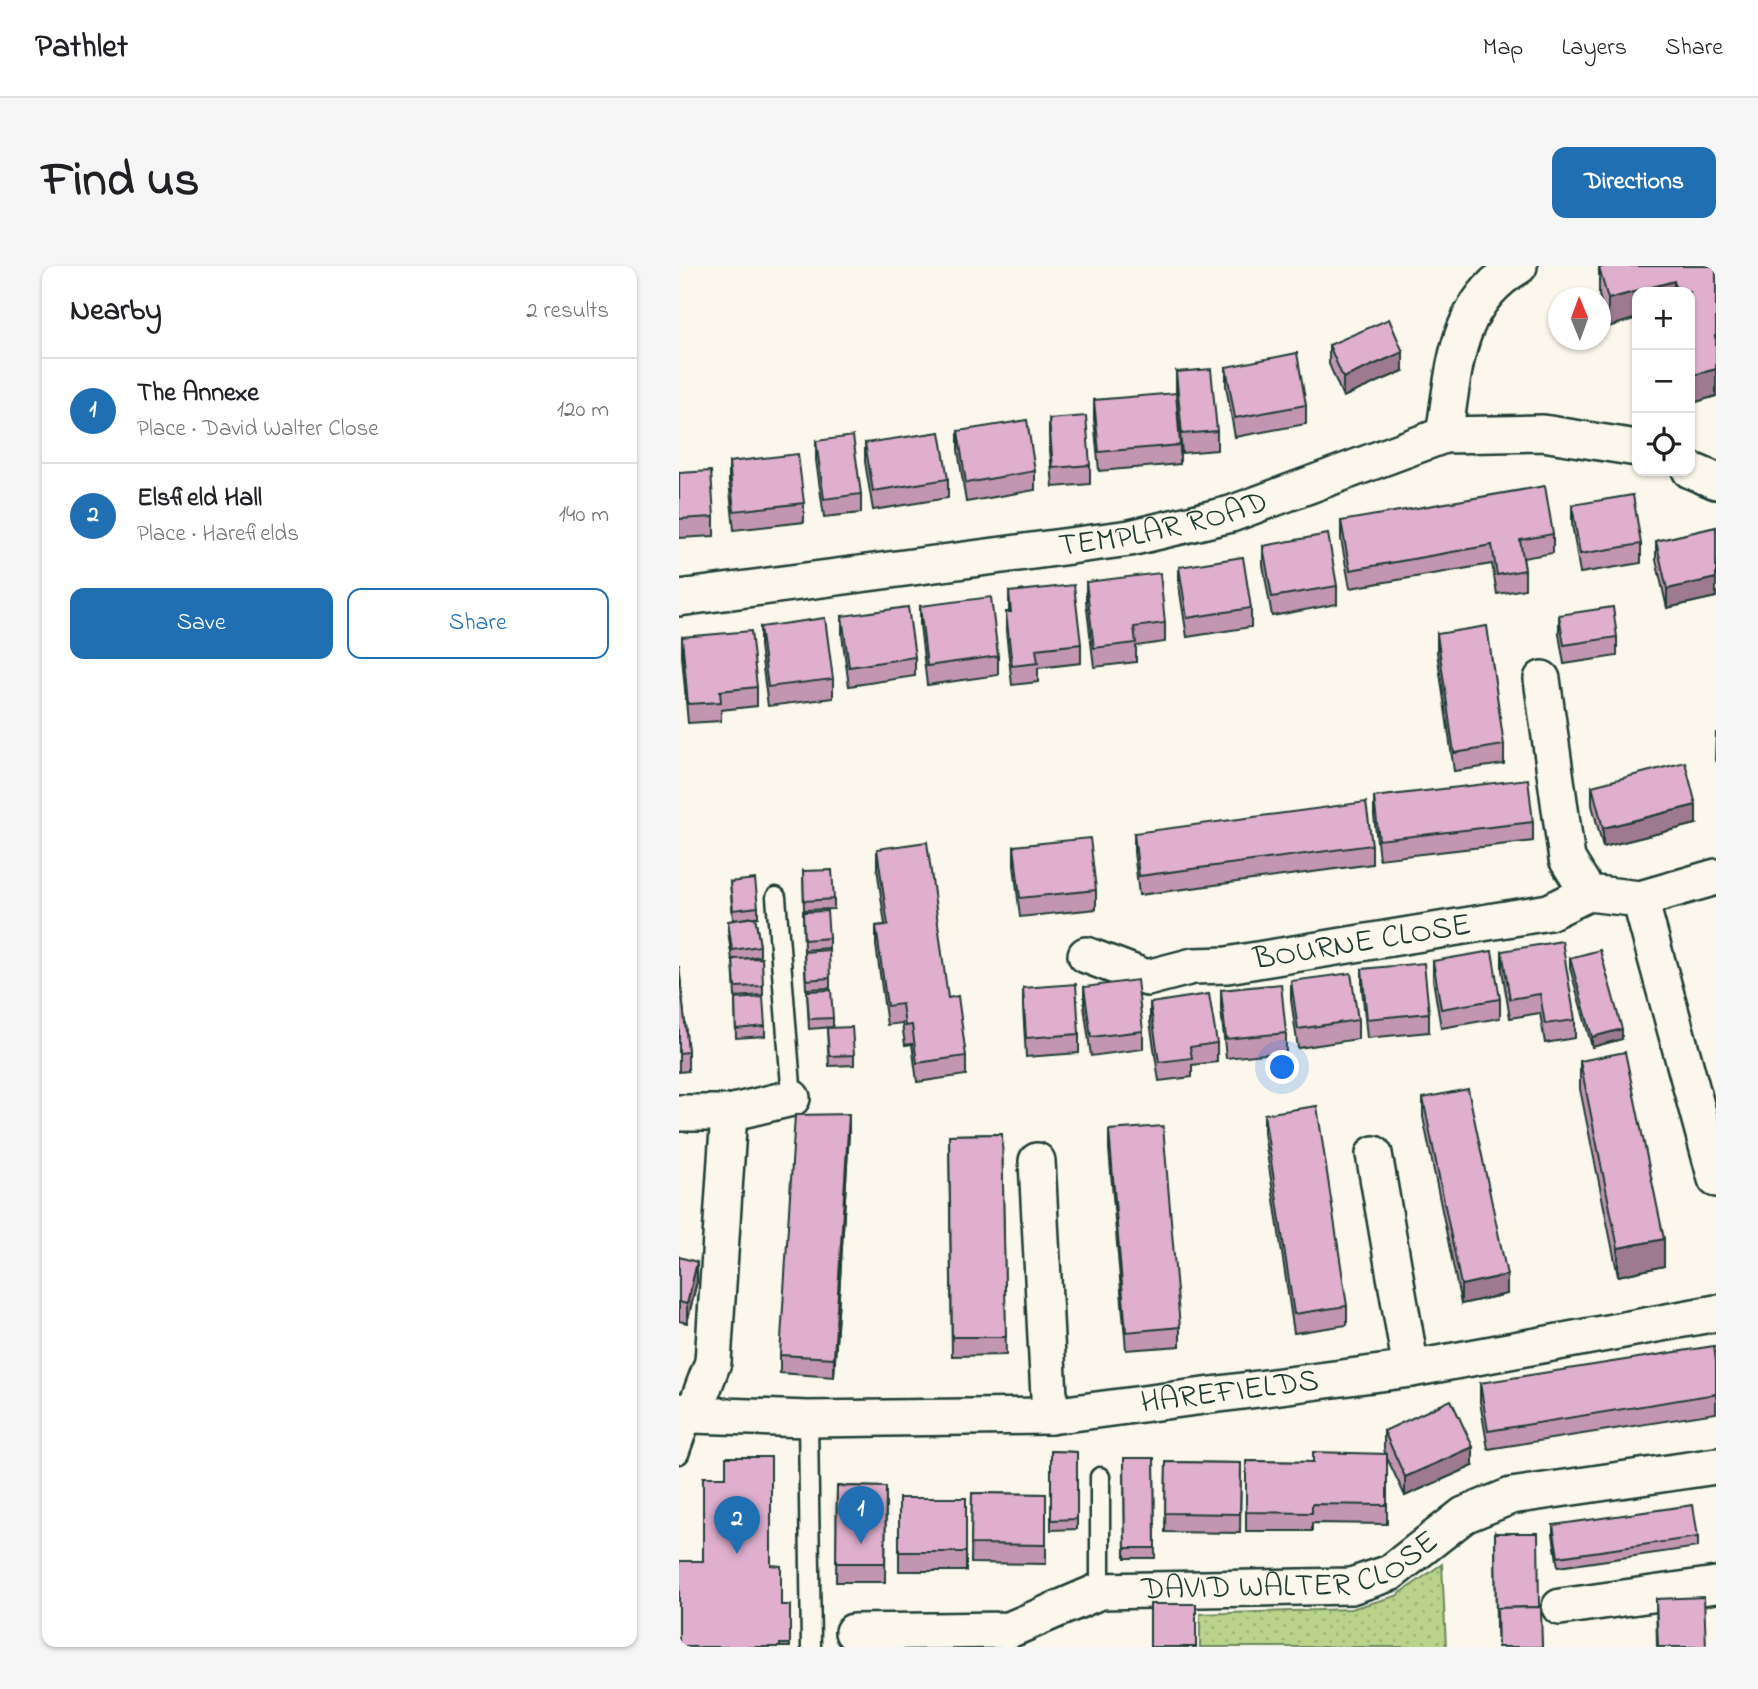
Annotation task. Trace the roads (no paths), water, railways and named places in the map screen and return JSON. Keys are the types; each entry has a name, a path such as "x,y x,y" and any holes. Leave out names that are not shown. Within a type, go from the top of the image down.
{"street":[{"path":"1444,435 1460,336 1479,300 1519,266"},
{"name":"TEMPLAR ROAD","path":"679,598 1130,538 1231,514 1444,435 1543,433 1632,447"},
{"path":"1695,472 1716,481"},
{"path":"1542,679 1567,859 1588,893 1640,899 1716,877"},
{"name":"BOURNE CLOSE","path":"1086,955 1147,978 1193,966 1227,965 1549,912 1588,893"},
{"path":"1640,899 1703,1080 1716,1179"},
{"path":"679,1114 729,1113 793,1098"},
{"path":"686,1413 713,1362 729,1113"},
{"path":"1374,1154 1411,1369"},
{"path":"1037,1161 1050,1416"},
{"name":"HAREFIELDS","path":"686,1413 808,1419 1050,1416 1411,1369 1716,1313"},
{"name":"DAVID WALTER CLOSE","path":"853,1632 1009,1630 1100,1591 1351,1586 1389,1573 1464,1515 1511,1496 1716,1466"},
{"path":"1560,1607 1716,1585"}],"lane":[{"path":"776,897 793,1098"},
{"path":"679,1454 686,1413"},
{"path":"808,1419 811,1647"},
{"path":"1100,1477 1100,1591"}],"place":[{"name":"The Annexe","path":"861,1544"},
{"name":"Elsfield Hall","path":"737,1554"}]}
